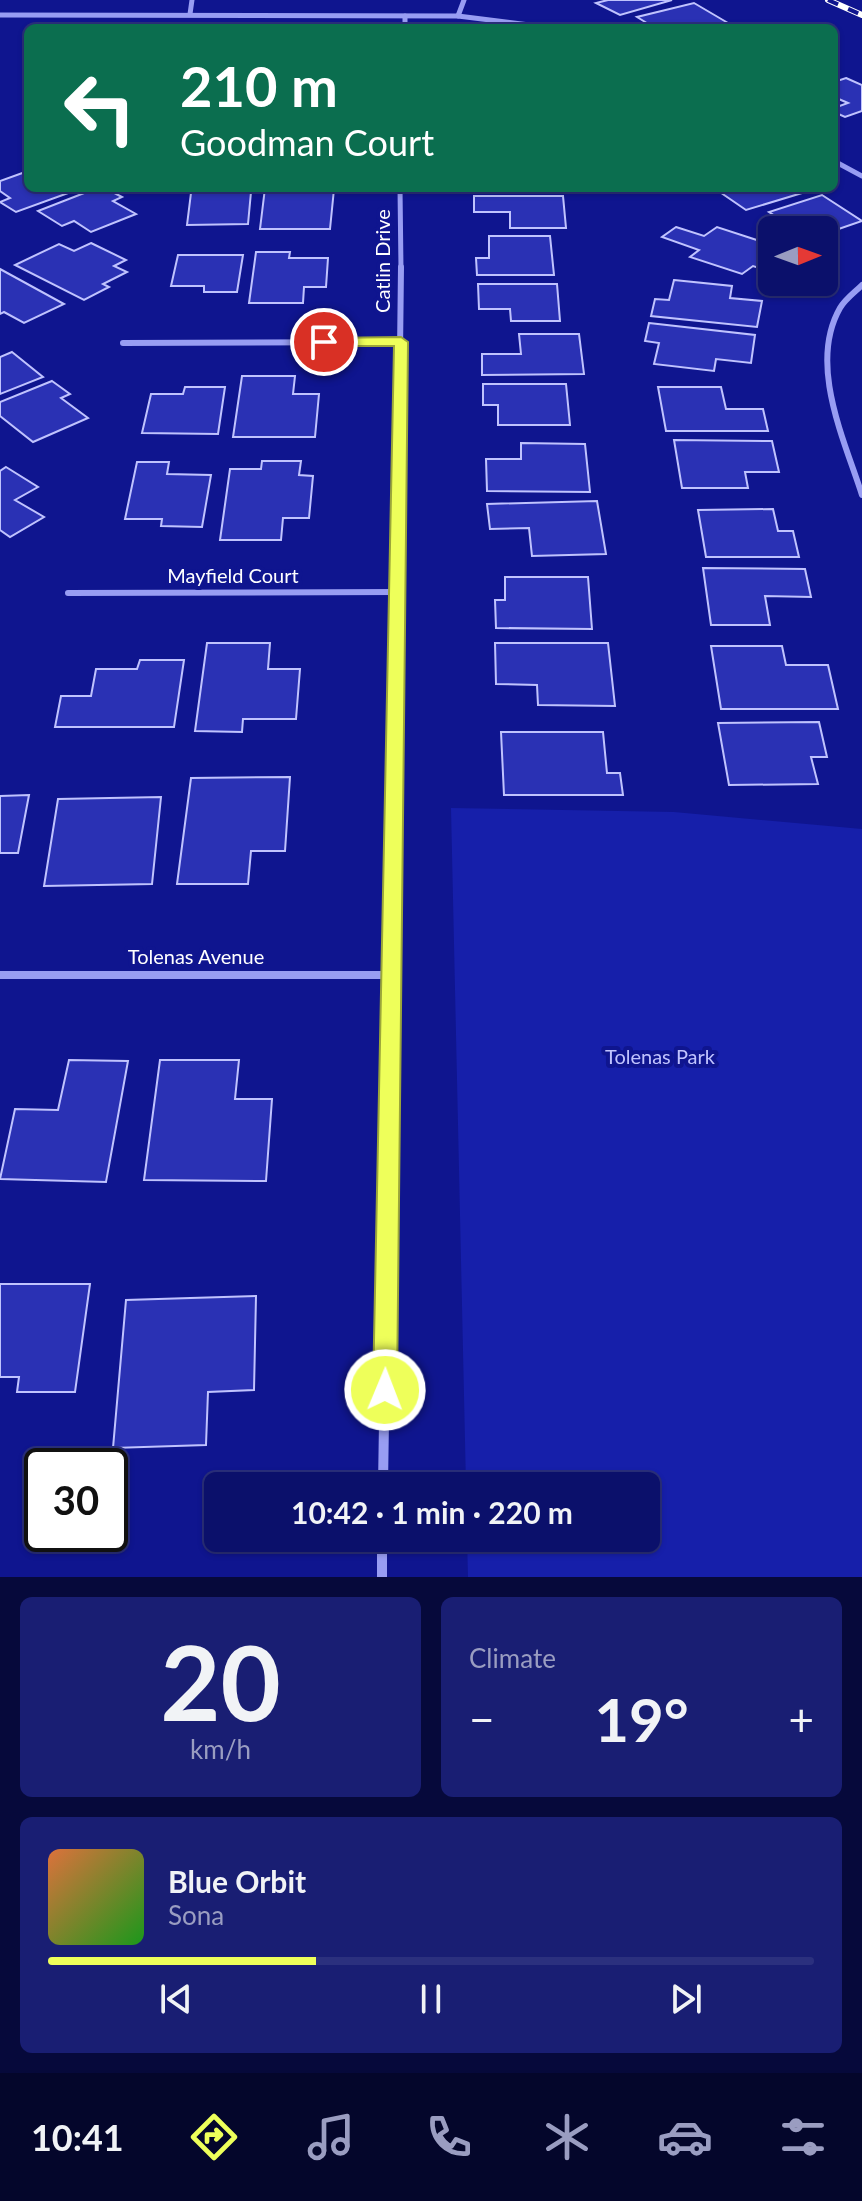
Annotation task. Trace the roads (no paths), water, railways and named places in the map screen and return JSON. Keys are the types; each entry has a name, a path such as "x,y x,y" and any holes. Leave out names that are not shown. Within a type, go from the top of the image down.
{"street":[{"path":"190,14 192,0"},
{"path":"458,16 464,0"},
{"path":"0,15 458,16 521,24"},
{"path":"405,16 405,24"},
{"path":"838,163 862,176"},
{"name":"Catlin Drive","path":"383,1472 401,342 400,192"},
{"path":"862,285 854,290 831,323 825,350 830,383 862,495"},
{"path":"123,343 401,342"},
{"name":"Mayfield Court","path":"68,593 397,592"},
{"name":"Tolenas Avenue","path":"0,975 392,975"},
{"path":"382,1552 382,1577"}],"railway":[{"path":"828,0 862,15"}],"park label":[{"name":"Tolenas Park","path":"660,1057"}]}
